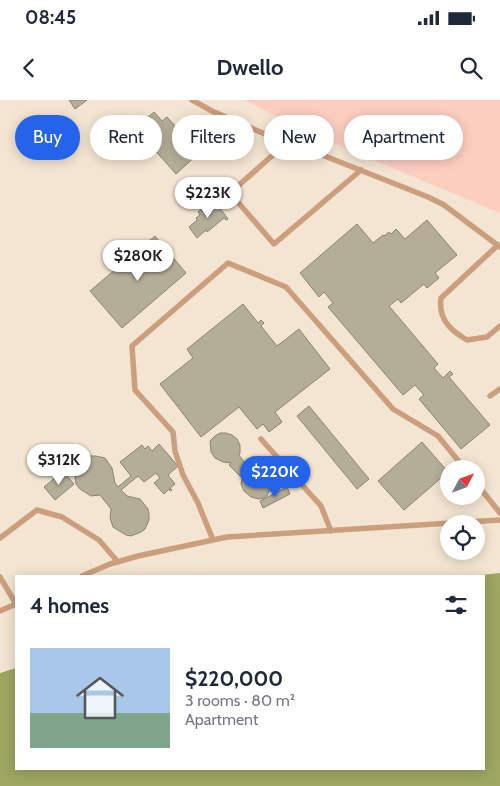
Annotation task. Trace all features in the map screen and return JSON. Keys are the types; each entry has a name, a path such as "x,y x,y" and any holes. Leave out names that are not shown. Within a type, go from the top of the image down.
{"lane":[{"path":"192,100 212,111 264,134"},
{"path":"334,159 444,205 499,246 441,298 439,308 444,320 454,332 467,340 487,337 500,326"},
{"path":"267,160 230,193 274,244 361,170"},
{"path":"213,540 198,503 183,475 175,451 173,432 135,390 132,346 228,263 286,287 393,409 438,436 458,460"},
{"path":"490,396 500,389"},
{"path":"262,438 321,506 331,531"},
{"path":"485,494 500,513"},
{"path":"0,538 37,510 62,517 99,540 118,562"},
{"path":"85,575 138,556 227,537 500,520"},
{"path":"0,576 15,602"},
{"path":"0,611 15,604"}],"shaded area":[{"path":"244,100 500,100 500,213 374,160 463,160 463,115 344,115 344,148 334,143 334,115 274,115"},
{"path":"500,573 500,786 0,786 0,673 15,668 15,770 485,770 485,575 481,575"}],"building":[{"path":"69,100 87,100 75,109"},
{"path":"167,117 172,122 172,160 191,160 176,174 162,158 162,121"},
{"path":"213,199 228,219 224,218 197,238 189,227 200,215 198,212 201,209 203,212 207,209 204,206"},
{"path":"427,220 457,255 435,273 439,278 427,288 424,284 401,303 398,299 389,306 438,364 434,368 443,378 450,371 453,374 449,377 490,425 461,449 419,399 424,395 415,385 403,395 328,307 333,303 324,292 319,297 300,273 357,224 373,243 389,232 391,234 396,229 405,239"},
{"path":"155,236 186,273 122,328 90,291"},
{"path":"243,304 258,323 261,320 264,323 261,326 277,346 299,329 330,369 275,412 282,422 269,432 263,424 257,429 239,407 201,437 160,384 193,358 187,349"},
{"path":"309,406 369,479 357,489 297,416"},
{"path":"220,433 232,435 237,439 240,445 239,455 250,470 258,469 269,478 271,487 267,496 259,499 251,497 244,491 241,484 242,478 229,465 231,463 215,458 211,452 210,441"},
{"path":"422,442 440,463 440,479 404,510 378,481"},
{"path":"159,444 178,466 168,475 175,484 170,488 172,490 170,491 169,489 164,494 154,483 160,478 156,473 144,482 138,476 121,490 127,496 140,499 148,509 149,514 149,520 145,529 131,536 126,535 113,527 110,518 111,509 100,495 91,496 76,484 76,470 82,460 90,456 105,458 112,468 115,483 118,487 131,476 120,462 142,445 145,449 148,446 152,451"},
{"path":"63,471 74,484 55,500 44,487"},
{"path":"287,487 290,494 263,508 260,501"}]}
